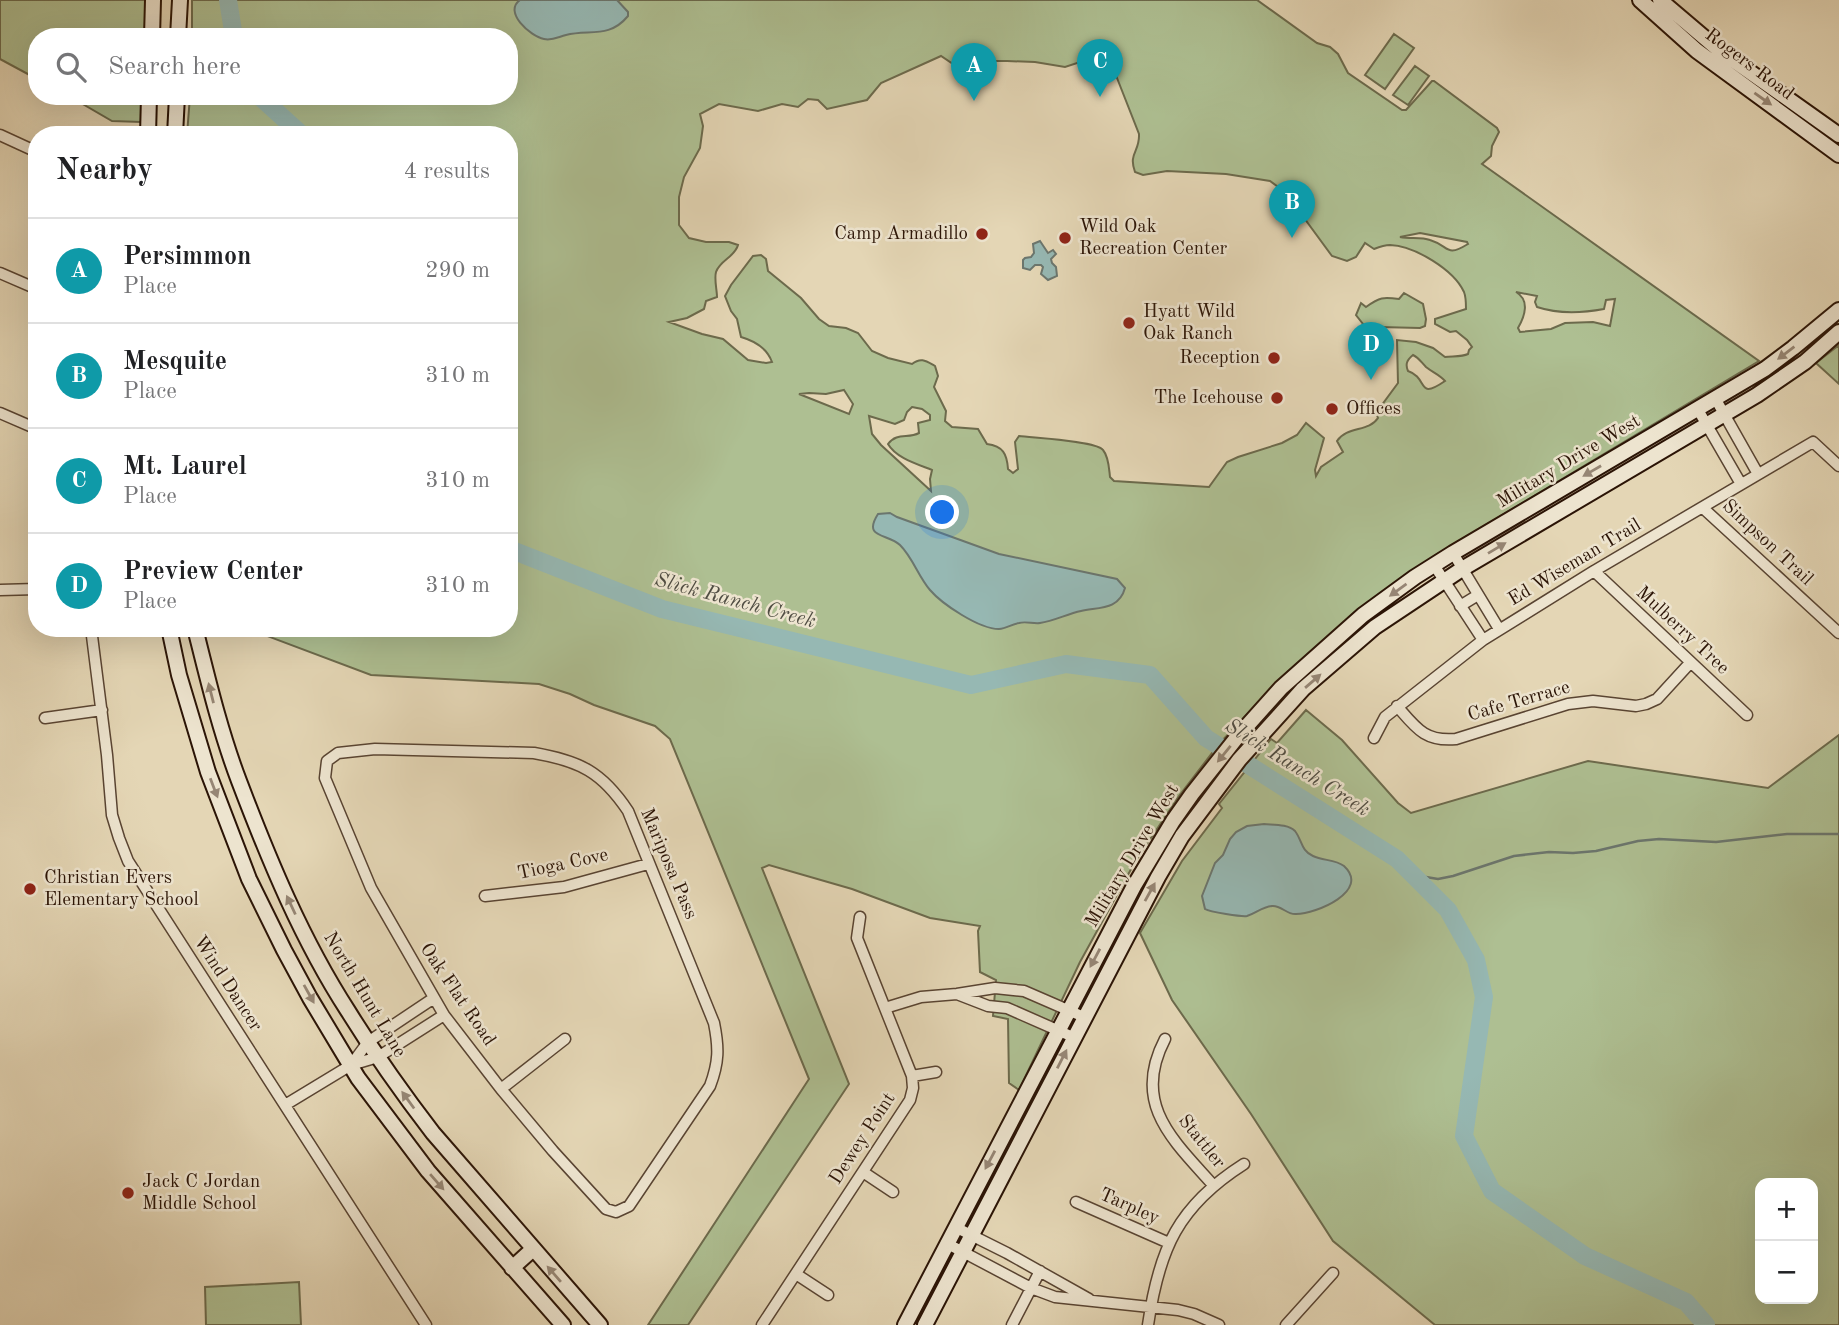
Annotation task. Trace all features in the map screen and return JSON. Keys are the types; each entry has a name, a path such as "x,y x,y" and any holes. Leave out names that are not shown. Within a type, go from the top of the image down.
{"main road":[{"path":"152,28 153,0"},
{"path":"178,28 180,0"},
{"name":"Rogers Road","path":"1640,0 1667,26 1718,67 1839,155"},
{"name":"Rogers Road","path":"1660,0 1708,41 1839,135"},
{"path":"148,126 149,105"},
{"path":"175,126 177,105"},
{"name":"Military Drive West","path":"905,1325 1134,886 1192,794 1281,688 1363,615 1434,565 1775,362 1839,310"},
{"name":"Military Drive West","path":"925,1325 1073,1037 1182,836 1239,760 1303,689 1375,627 1443,580 1756,395 1805,362 1839,332"},
{"path":"171,637 179,675 208,772 249,880 290,962 381,1110 428,1171 563,1325"},
{"name":"North Hunt Lane","path":"197,637 228,750 270,859 315,953 347,1010 433,1133 600,1325"},
{"path":"512,1268 533,1249"}],"street":[{"path":"0,135 28,148"},
{"path":"0,273 28,285"},
{"path":"1715,398 1758,474"},
{"path":"1698,408 1741,484"},
{"path":"0,413 28,425"},
{"path":"1722,449 1739,439"},
{"name":"Ed Wiseman Trail","path":"1374,738 1385,717 1397,706 1499,629 1758,474 1813,442 1839,466"},
{"name":"Simpson Trail","path":"1703,508 1839,633"},
{"path":"1453,553 1499,629"},
{"path":"1434,565 1483,640"},
{"name":"Mulberry Tree","path":"1594,571 1746,715"},
{"path":"0,590 28,589"},
{"path":"1460,606 1478,594"},
{"name":"Wind Dancer","path":"92,637 112,815 128,861 426,1325"},
{"name":"Cafe Terrace","path":"1397,706 1416,728 1428,737 1456,739 1568,704 1593,701 1636,706 1646,704 1657,699 1690,663"},
{"path":"45,718 102,710"},
{"name":"Mariposa Pass","path":"327,761 338,753 375,749 534,753 558,757 580,765 601,778 628,811 714,1023 719,1051 717,1069 710,1086 629,1206 617,1212"},
{"name":"Oak Flat Road","path":"327,761 325,778 371,888 444,1015 553,1151 606,1209 617,1212"},
{"name":"Tioga Cove","path":"485,896 564,887 648,864"},
{"name":"Dewey Point","path":"762,1325 910,1100 913,1088 912,1076 857,938 860,917"},
{"path":"885,1008 921,997 995,988 1024,991 1084,1017"},
{"path":"1007,1008 1012,989"},
{"path":"957,994 988,1006 1007,1008 1073,1037"},
{"path":"351,1065 368,1042 434,998"},
{"path":"285,1105 351,1065 378,1057 444,1015"},
{"path":"407,1016 418,1032"},
{"path":"501,1089 565,1039"},
{"name":"Stattler","path":"1165,1039 1153,1074 1157,1110 1164,1127 1175,1142 1213,1186"},
{"path":"912,1076 936,1072"},
{"path":"1148,1325 1159,1268 1169,1243 1186,1216 1213,1186 1244,1164"},
{"path":"863,1172 893,1192"},
{"name":"Tarpley","path":"1076,1202 1169,1243"},
{"path":"955,1227 1092,1301"},
{"path":"946,1243 1031,1288 1055,1297 1151,1306 1194,1314 1219,1325"},
{"path":"988,1266 997,1248"},
{"path":"1012,1325 1040,1271"},
{"path":"1286,1325 1333,1273"},
{"path":"796,1274 828,1295"}],"green space":[{"path":"0,0 146,0 145,28 28,28 28,74 0,59"},
{"path":"192,0 1257,0 1317,43 1330,47 1338,54 1348,73 1402,110 1406,110 1434,81 1497,128 1499,132 1492,146 1491,156 1482,164 1759,361 1434,556 1373,601 1276,684 1219,744 1179,796 1135,862 1080,962 1019,1090 1009,1083 1008,1019 993,1016 996,980 980,972 980,926 930,918 852,889 769,865 762,868 849,1084 688,1325 648,1325 809,1079 670,739 655,726 539,684 371,675 270,637 518,637 518,126 188,126 189,105 518,105 518,28 192,28","holes":["1106,50 1139,134 1133,156 1135,172 1143,175 1167,171 1226,174 1270,181 1285,192 1332,256 1347,261 1356,257 1365,243 1374,249 1390,245 1400,246 1433,261 1452,276 1466,298 1466,309 1435,319 1435,324 1450,332 1456,331 1467,340 1472,347 1468,354 1445,357 1433,348 1416,342 1397,340 1398,383 1376,413 1378,418 1369,425 1341,436 1337,441 1343,452 1321,467 1316,476 1315,470 1324,438 1306,423 1297,435 1282,443 1227,462 1209,487 1114,481 1110,477 1106,456 1098,447 1078,442 1019,436 1015,442 1018,469 1013,473 1008,469 1003,452 987,444 978,429 952,427 945,421 946,411 934,387 938,376 935,366 924,360 912,364 888,358 872,351 858,333 829,326 768,271 766,259 761,255 753,256 725,296 737,319 741,337 760,346 772,362 748,360 723,339 669,322 687,318 704,309 706,301 717,297 716,272 738,245 689,238 679,225 679,197 684,177 700,148 703,126 700,114 719,104 758,111 782,104 798,107 808,99 818,100 827,109 867,100 881,83 941,56 956,66 970,67 1007,61 1065,67 1102,55","1420,233 1467,242 1468,244 1448,250 1430,240 1400,237","1516,292 1537,296 1537,307 1570,312 1604,309 1606,300 1615,299 1610,326 1593,322 1565,323 1551,329 1520,332 1518,328 1525,309 1520,295","1413,355 1426,367 1445,381 1436,387 1426,388 1419,378 1408,371 1408,360","844,390 853,404 849,414 799,394 826,394","912,407 922,409 930,415 930,420 918,423 919,433 895,438 888,444 901,457 932,470 931,491 872,434 869,416 895,424 904,420"]},
{"path":"1394,34 1414,48 1385,89 1365,75"},
{"path":"1415,66 1429,76 1408,105 1393,95"},
{"path":"84,105 142,105 141,122 112,121"},
{"path":"1404,293 1423,304 1425,326 1379,327 1354,340 1363,324 1356,315 1361,303 1366,307 1382,298 1399,299"},
{"path":"1839,345 1839,384 1816,363"},
{"path":"1306,710 1342,740 1398,803 1411,813 1588,761 1768,788 1839,735 1839,1325 1435,1325 1333,1241 1251,1114 1172,1000 1140,933 1182,861 1222,808 1219,804 1271,739 1277,743"},
{"path":"299,1282 301,1325 206,1325 205,1287"}],"water":[{"path":"520,0 617,0 628,12 628,16 606,31 574,33 547,39 538,37 520,23 515,11"},
{"path":"1040,241 1048,253 1053,250 1056,254 1051,259 1057,276 1048,280 1041,274 1041,265 1035,265 1030,270 1023,268 1023,260 1034,253 1033,244"},
{"path":"890,513 999,554 1117,579 1125,588 1113,604 1050,621 1022,622 1002,629 981,625 936,596 900,545 875,532 874,522 878,514"},
{"path":"1264,824 1292,829 1309,854 1344,866 1351,875 1351,884 1346,892 1327,905 1305,913 1293,914 1275,906 1247,916 1205,909 1202,896 1215,863 1223,855 1230,839 1247,826"}],"waterway":[{"name":"Slick Ranch Creek","path":"228,0 233,28"},
{"name":"Slick Ranch Creek","path":"269,105 292,126"},
{"name":"Slick Ranch Creek","path":"518,553 662,609 971,685 1066,664 1150,675 1206,738 1397,859 1448,910 1476,960 1484,997 1464,1136 1492,1191 1585,1256 1686,1302 1706,1325"},
{"path":"1414,875 1438,879 1514,856 1596,851 1638,841 1659,839 1716,842 1787,834 1839,834"}],"place":[{"name":"Mt. Laurel","path":"1100,97"},
{"name":"Persimmon","path":"974,101"},
{"name":"Camp Armadillo","path":"982,234"},
{"name":"Wild Oak Recreation Center","path":"1065,238"},
{"name":"Mesquite","path":"1292,238"},
{"name":"Hyatt Wild Oak Ranch","path":"1129,323"},
{"name":"Reception","path":"1274,358"},
{"name":"Preview Center","path":"1371,380"},
{"name":"The Icehouse","path":"1277,398"},
{"name":"Offices","path":"1332,409"},
{"name":"Christian Evers Elementary School","path":"30,889"},
{"name":"Jack C Jordan Middle School","path":"128,1193"}]}
